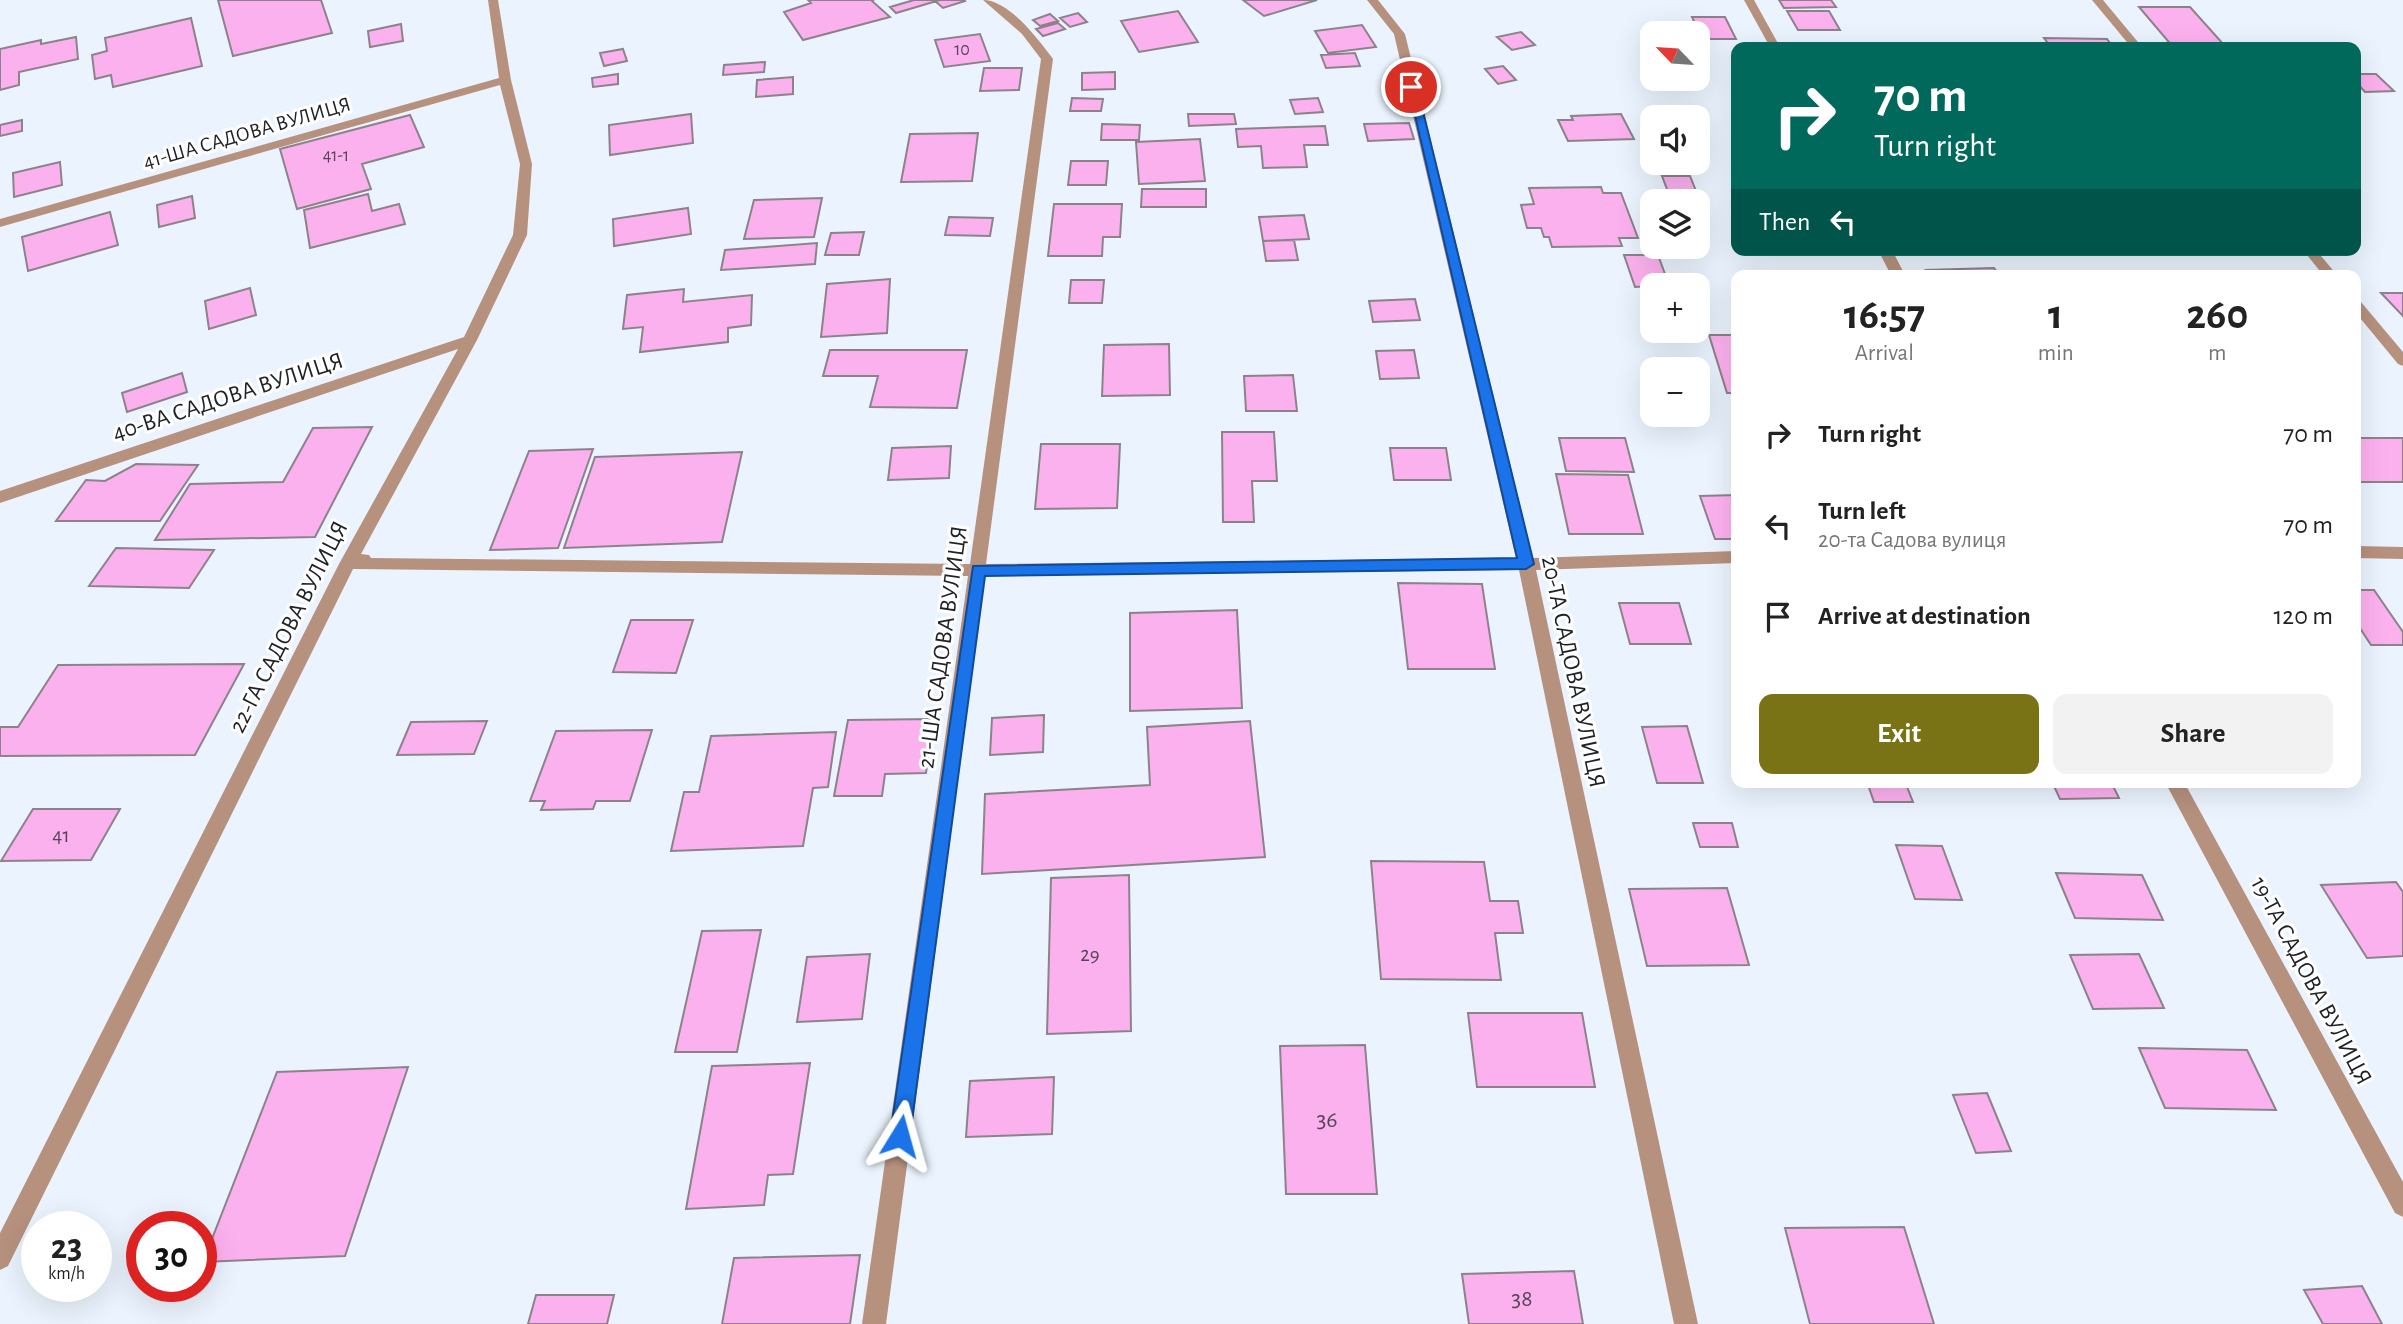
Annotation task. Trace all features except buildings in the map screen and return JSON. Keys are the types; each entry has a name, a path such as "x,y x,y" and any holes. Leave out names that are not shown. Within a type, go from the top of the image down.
{"street":[{"name":"22-ГА САДОВА ВУЛИЦЯ","path":"0,1258 347,564 470,340 520,235 526,164 505,80 493,0"},
{"name":"21-ША САДОВА ВУЛИЦЯ","path":"874,1324 1046,59 1026,32 988,0"},
{"name":"20-ТА САДОВА ВУЛИЦЯ","path":"1372,0 1399,34 1526,564 1686,1324"},
{"path":"1749,0 1772,42"},
{"path":"2097,0 2133,42"},
{"name":"41-ША САДОВА ВУЛИЦЯ","path":"0,223 505,80"},
{"path":"2314,256 2326,270"},
{"path":"2361,311 2403,361"},
{"name":"40-ВА САДОВА ВУЛИЦЯ","path":"0,497 470,340"},
{"path":"2361,552 2403,553"},
{"path":"363,559 355,564 978,570 1526,564 1731,558"},
{"name":"19-ТА САДОВА ВУЛИЦЯ","path":"2177,788 2403,1205"}],"route":[{"path":"900,1136 978,570 1526,564 1411,87"}]}
